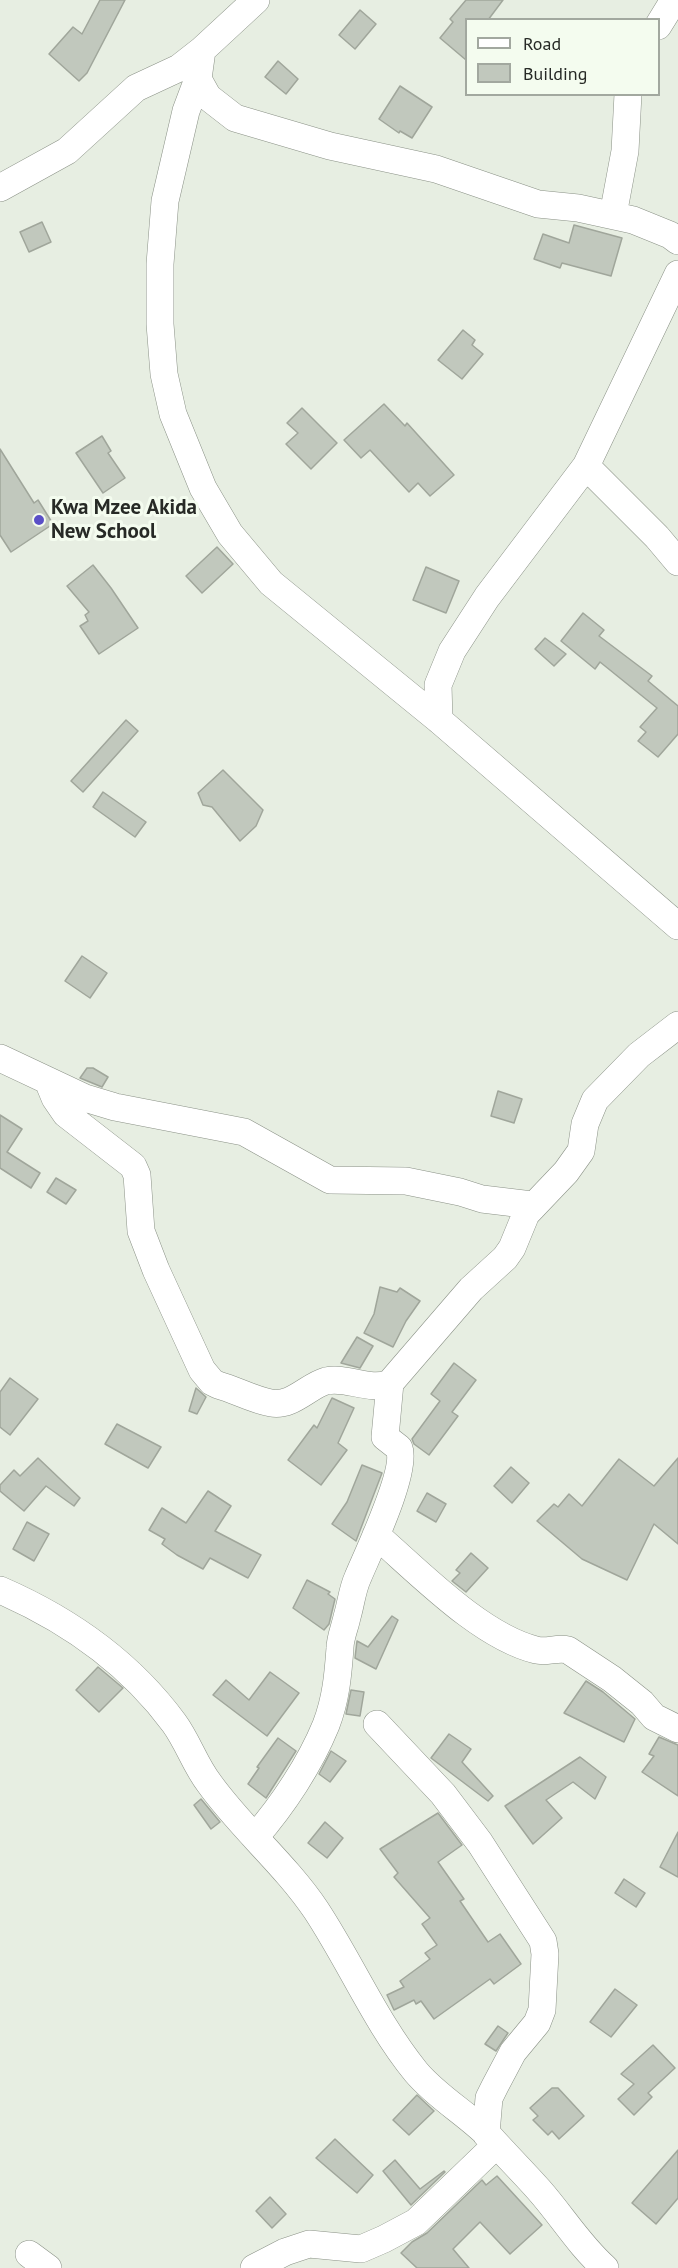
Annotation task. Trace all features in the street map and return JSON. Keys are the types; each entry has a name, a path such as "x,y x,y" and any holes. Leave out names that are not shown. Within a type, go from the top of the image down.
{"street":[{"path":"0,188 67,151 136,88 179,68 256,0"},
{"path":"660,23 674,0"},
{"path":"202,50 198,79 186,111 165,201 161,243 160,324 164,374 174,414 203,488 230,534 271,583 440,720 678,926"},
{"path":"198,79 208,97 235,118 330,146 436,169 538,204 633,220 670,235 678,241"},
{"path":"613,215 625,151 628,96"},
{"path":"440,720 438,685 452,651 487,597 586,466 678,274"},
{"path":"586,466 657,537 678,562"},
{"path":"48,1081 66,1114 133,1166 137,1175 141,1231 202,1370 212,1382 272,1403 293,1399 318,1384 328,1381 342,1380 382,1387 390,1383 471,1289 505,1258 532,1205 566,1172 581,1151 585,1124 595,1100 639,1054 678,1025"},
{"path":"0,1058 85,1098 115,1107 244,1132 330,1180 406,1181 482,1199 532,1205"},
{"path":"255,1837 282,1804 326,1726 335,1696 340,1646 351,1597 401,1466 399,1448 385,1437 390,1383"},
{"path":"376,1535 490,1630 540,1651 554,1648 568,1650 620,1685 642,1703 654,1717 678,1729"},
{"path":"0,1590 62,1621 104,1650 145,1685 176,1725 208,1783 286,1870 316,1911 382,2023 416,2073 491,2139 540,2191 588,2253 605,2268"},
{"path":"254,2268 285,2252 309,2244 361,2249 416,2222 491,2139 489,2098 513,2052 537,2023 542,2010 545,1954 543,1941 467,1827 442,1794 377,1724"}],"building":[{"path":"100,0 125,0 87,73 79,81 49,54 73,27 82,34"},
{"path":"466,0 503,0 490,18 465,18 465,59 440,38 453,22 450,19"},
{"path":"360,10 376,24 355,49 339,35"},
{"path":"278,61 298,79 286,94 265,77"},
{"path":"400,86 432,107 412,138 400,131 399,133 379,119"},
{"path":"42,222 51,242 29,252 20,232"},
{"path":"574,225 622,238 611,276 562,263 560,268 534,259 543,234 569,243"},
{"path":"463,330 475,340 472,345 483,354 462,379 438,360"},
{"path":"384,404 405,426 407,423 454,475 430,496 418,483 409,492 370,450 361,458 344,440"},
{"path":"302,408 337,443 311,469 286,444 298,433 287,423"},
{"path":"102,436 111,451 108,453 125,478 103,493 76,453"},
{"path":"0,449 34,503 38,500 53,524 11,552 0,535"},
{"path":"217,547 233,564 202,593 186,576"},
{"path":"93,565 138,628 99,654 80,626 88,621 85,615 89,612 67,586"},
{"path":"426,567 459,581 446,613 413,600"},
{"path":"583,613 604,630 599,636 652,676 648,681 678,706 678,734 658,757 638,741 646,732 640,727 657,708 600,662 595,669 561,641"},
{"path":"545,638 566,654 554,666 535,649"},
{"path":"126,720 138,731 83,792 71,781"},
{"path":"223,770 263,810 256,826 240,841 212,807 203,805 198,793"},
{"path":"103,792 146,822 135,837 93,807"},
{"path":"82,956 107,973 90,998 65,981"},
{"path":"87,1068 93,1068 108,1077 102,1087 80,1078"},
{"path":"498,1091 522,1099 514,1123 491,1116"},
{"path":"0,1115 22,1129 7,1152 40,1173 31,1188 0,1168"},
{"path":"56,1178 76,1190 66,1204 47,1192"},
{"path":"380,1287 397,1292 400,1288 420,1301 406,1321 393,1347 364,1333 374,1314"},
{"path":"357,1337 373,1346 360,1368 341,1363"},
{"path":"454,1363 476,1380 452,1412 458,1416 429,1455 414,1444 412,1439 440,1401 431,1394"},
{"path":"10,1378 38,1399 10,1435 0,1427 0,1392"},
{"path":"196,1388 206,1397 197,1414 189,1411"},
{"path":"332,1398 354,1408 338,1443 347,1450 321,1485 288,1460 314,1425 317,1428"},
{"path":"117,1424 161,1447 148,1468 105,1444"},
{"path":"38,1458 80,1498 74,1506 46,1486 24,1511 0,1491 0,1485 14,1470 20,1476"},
{"path":"678,1458 678,1544 654,1524 627,1580 582,1559 537,1521 554,1504 558,1507 569,1494 582,1506 619,1459 654,1486"},
{"path":"362,1465 382,1473 356,1541 332,1524 347,1502"},
{"path":"511,1467 529,1483 512,1503 494,1486"},
{"path":"208,1491 231,1506 215,1531 261,1555 248,1578 210,1558 203,1569 177,1555 162,1544 165,1539 149,1530 162,1508 186,1523"},
{"path":"427,1493 446,1504 436,1522 417,1511"},
{"path":"27,1522 49,1534 34,1561 13,1549"},
{"path":"471,1553 488,1568 466,1592 452,1581 460,1573 456,1570"},
{"path":"307,1580 330,1592 328,1594 335,1599 329,1624 324,1630 293,1608"},
{"path":"392,1616 398,1620 376,1669 355,1658 357,1641 368,1647"},
{"path":"98,1667 123,1688 99,1712 76,1690"},
{"path":"270,1672 299,1693 267,1736 213,1695 226,1680 249,1700"},
{"path":"586,1681 635,1719 624,1742 564,1713"},
{"path":"351,1690 364,1692 360,1716 346,1714"},
{"path":"449,1734 471,1749 462,1762 493,1796 488,1801 431,1758"},
{"path":"659,1737 678,1745 678,1796 642,1772 654,1756 649,1754"},
{"path":"278,1738 296,1751 266,1798 248,1784"},
{"path":"331,1751 346,1761 330,1782 319,1774"},
{"path":"580,1757 606,1777 595,1799 573,1782 546,1800 562,1818 533,1844 505,1806"},
{"path":"201,1799 220,1822 211,1829 194,1805"},
{"path":"438,1813 462,1845 438,1862 464,1899 460,1901 488,1942 500,1934 521,1964 494,1984 490,1979 434,2019 421,2001 416,2004 414,2000 394,2010 387,1995 404,1987 400,1981 430,1959 425,1953 437,1945 422,1924 430,1918 394,1877 398,1873 380,1849"},
{"path":"325,1822 343,1838 327,1858 308,1843"},
{"path":"678,1832 678,1877 660,1867"},
{"path":"624,1879 645,1893 636,1907 615,1893"},
{"path":"615,1989 637,2005 611,2037 590,2022"},
{"path":"498,2026 508,2033 496,2051 485,2044"},
{"path":"653,2045 675,2068 648,2093 652,2097 634,2115 618,2099 634,2084 621,2074"},
{"path":"552,2088 558,2088 584,2116 559,2139 552,2131 548,2135 533,2120 538,2116 530,2108"},
{"path":"417,2095 434,2111 409,2135 393,2120"},
{"path":"335,2139 373,2175 357,2193 316,2158"},
{"path":"678,2150 678,2198 656,2224 632,2203"},
{"path":"395,2160 420,2189 445,2172 411,2205 383,2171"},
{"path":"497,2176 542,2225 510,2254 480,2222 453,2249 469,2268 417,2268 401,2253 412,2242 427,2233 482,2180 486,2185"},
{"path":"270,2197 286,2214 272,2228 256,2211"}],"place":[{"name":"Kwa Mzee Akida New School","path":"39,520"}]}
